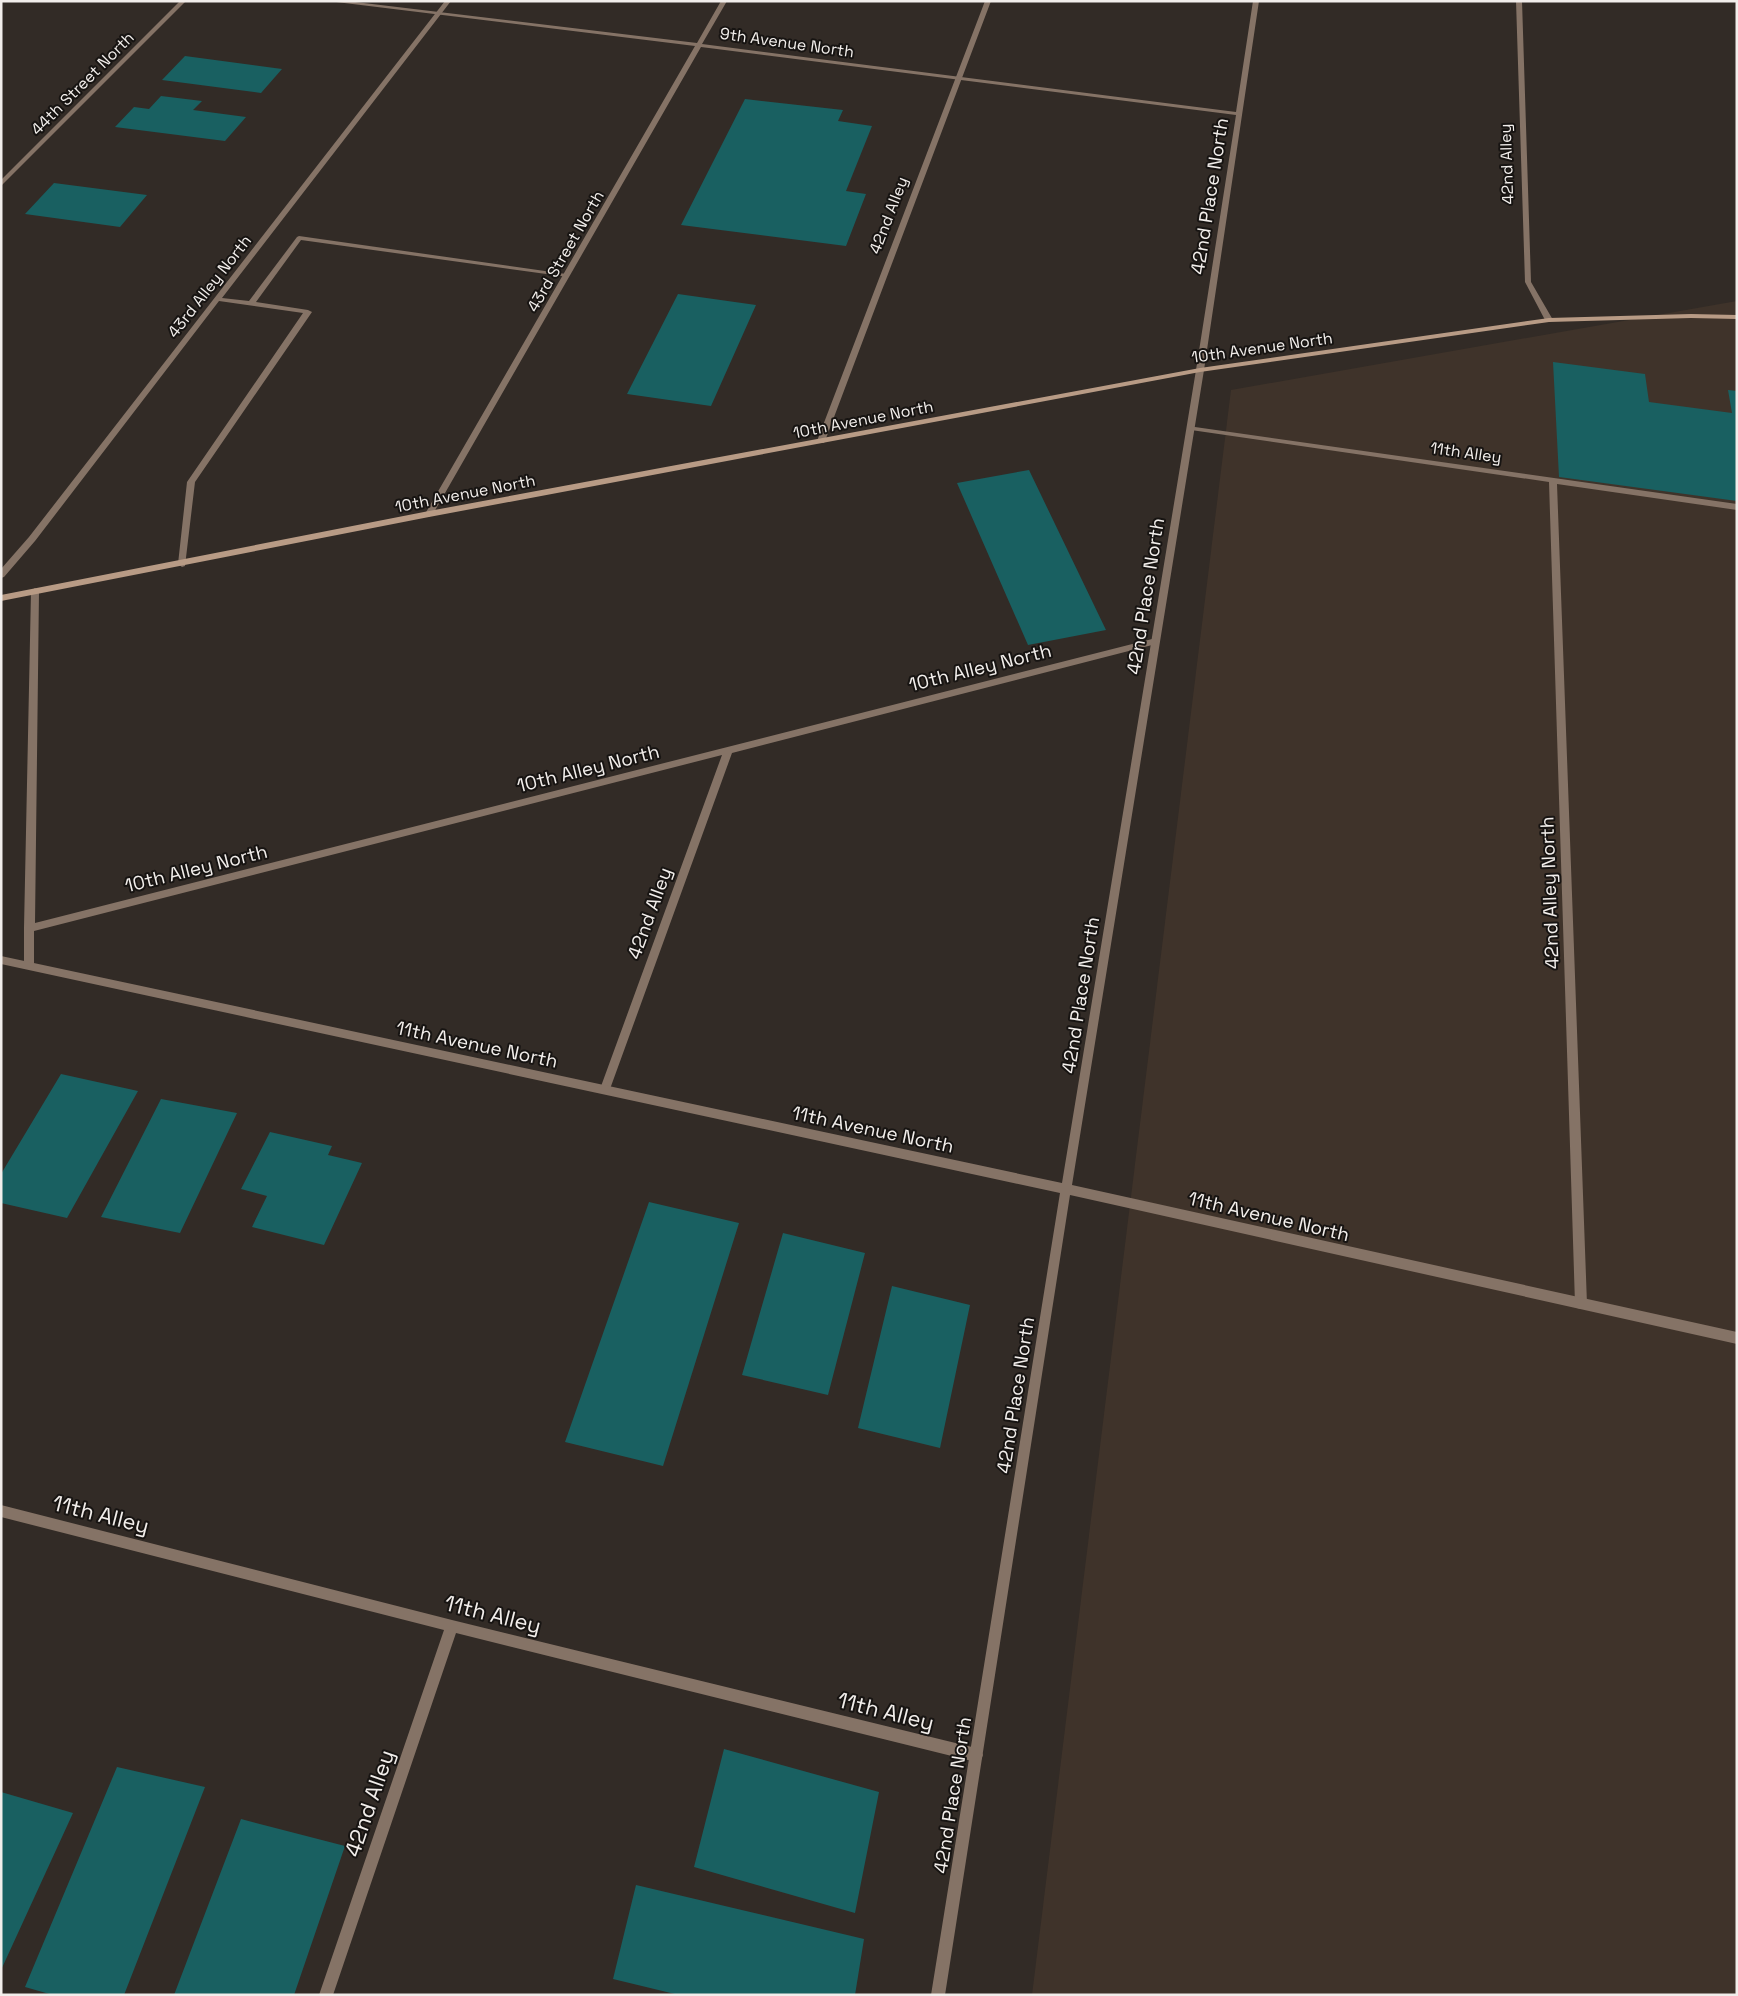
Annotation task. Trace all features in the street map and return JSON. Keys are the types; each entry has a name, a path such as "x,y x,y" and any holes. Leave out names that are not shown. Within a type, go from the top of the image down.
{"street":[{"name":"44th Street North","path":"1,184 183,1"},
{"name":"9th Avenue North","path":"331,1 699,44 1239,114"},
{"name":"43rd Alley North","path":"1,575 32,539 448,1"},
{"name":"43rd Street North","path":"429,514 724,1"},
{"name":"42nd Alley","path":"820,440 988,1"},
{"name":"42nd Place North","path":"938,1995 1066,1189 1191,428 1256,1"},
{"name":"42nd Alley","path":"1518,1 1528,282 1548,320"},
{"path":"251,304 299,238 566,276"},
{"path":"182,564 191,482 308,312 217,299"},
{"name":"10th Avenue North","path":"1,598 429,514 1200,370 1548,320 1691,316 1737,317"},
{"name":"11th Alley","path":"1191,428 1737,507"},
{"name":"42nd Alley North","path":"1553,481 1581,1304"},
{"path":"29,965 35,591"},
{"name":"10th Alley North","path":"29,928 1156,640"},
{"name":"42nd Alley","path":"605,1089 728,750"},
{"name":"11th Avenue North","path":"1,960 1066,1189 1737,1338"},
{"name":"11th Alley","path":"1,1511 452,1626 976,1755"},
{"name":"42nd Alley","path":"326,1995 452,1626"}],"shaded area":[{"path":"1737,301 1737,1995 1032,1995 1231,390"}],"building":[{"path":"185,56 282,69 261,93 162,80"},
{"path":"161,96 202,101 193,110 246,117 225,141 115,127 134,107 149,109"},
{"path":"745,99 843,110 838,121 872,126 846,191 866,194 846,246 681,225"},
{"path":"54,183 147,195 120,227 25,214"},
{"path":"678,294 756,305 711,406 627,394"},
{"path":"1553,362 1645,374 1649,402 1732,413 1728,390 1737,391 1737,501 1559,477"},
{"path":"1029,470 1106,630 1028,645 957,483"},
{"path":"61,1074 138,1091 67,1218 1,1203 1,1174"},
{"path":"161,1099 237,1113 180,1233 101,1217"},
{"path":"270,1132 332,1146 328,1155 362,1163 324,1245 252,1227 267,1196 241,1189"},
{"path":"649,1202 739,1223 663,1466 565,1442"},
{"path":"783,1233 865,1253 828,1395 742,1375"},
{"path":"892,1286 970,1305 940,1448 858,1428"},
{"path":"724,1749 879,1792 855,1913 694,1867"},
{"path":"117,1767 205,1787 124,1995 53,1995 25,1987"},
{"path":"1,1792 73,1813 1,1970"},
{"path":"241,1819 345,1846 294,1995 174,1995"},
{"path":"636,1885 864,1939 855,1995 679,1995 613,1979"}]}
